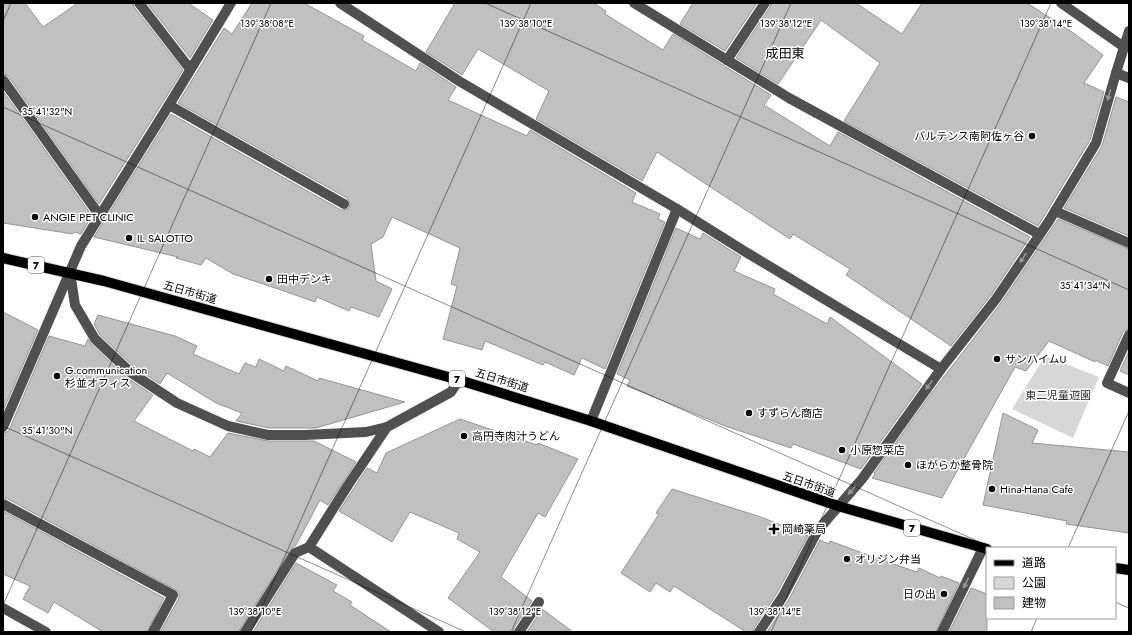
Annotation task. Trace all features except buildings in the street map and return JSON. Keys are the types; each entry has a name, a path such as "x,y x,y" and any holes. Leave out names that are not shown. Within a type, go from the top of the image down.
{"main road":[{"name":"五日市街道","path":"3,258 70,272 104,281 459,380 591,421 838,506 985,548"},
{"path":"1116,568 1129,570"}],"street":[{"path":"140,3 190,69"},
{"path":"3,427 81,246 231,3"},
{"path":"340,3 459,81 677,209 941,369"},
{"path":"634,3 789,98 1039,234"},
{"path":"727,60 765,3"},
{"path":"1061,3 1124,47"},
{"path":"759,632 783,596 818,530 862,479 941,369 996,299 1055,211 1096,143 1129,31"},
{"path":"1116,73 1129,78"},
{"path":"3,80 100,216"},
{"path":"170,104 344,204"},
{"path":"591,421 677,209"},
{"path":"1055,211 1129,243"},
{"path":"70,272 75,305 95,339 130,372 177,403 228,426 268,435 366,432 386,427 451,392 459,380"},
{"path":"1129,335 1107,383 1129,392"},
{"path":"245,632 295,553 309,547 386,427"},
{"path":"3,504 173,595 153,632"},
{"path":"309,547 439,632"},
{"path":"942,632 985,548"},
{"path":"520,632 539,602"},
{"path":"3,608 46,632"}],"green space":[{"name":"東二児童遊園","path":"1045,356 1099,377 1073,438 1012,409"}],"place":[{"name":"バルテンス南阿佐ヶ谷","path":"1032,136"},
{"name":"ANGIE PET CLINIC","path":"35,217"},
{"name":"IL SALOTTO","path":"129,238"},
{"name":"田中デンキ","path":"269,279"},
{"name":"サンハイムU","path":"997,359"},
{"name":"G.communication 杉並オフィス","path":"57,376"},
{"name":"すずらん商店","path":"749,413"},
{"name":"高円寺肉汁うどん","path":"464,436"},
{"name":"小原惣菜店","path":"842,450"},
{"name":"ほがらか整骨院","path":"908,465"},
{"name":"Hina-Hana Cafe","path":"992,489"},
{"name":"岡崎薬局","path":"774,529"},
{"name":"オリジン弁当","path":"847,559"},
{"name":"日の出","path":"944,594"}],"district":[{"name":"成田東","path":"785,53"}]}
